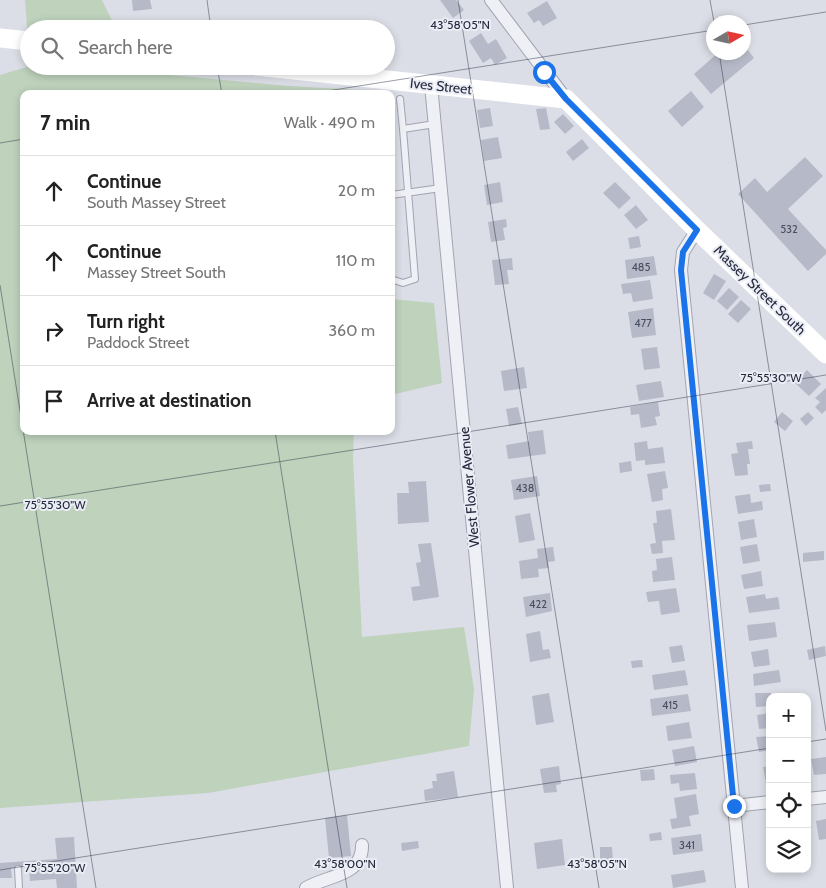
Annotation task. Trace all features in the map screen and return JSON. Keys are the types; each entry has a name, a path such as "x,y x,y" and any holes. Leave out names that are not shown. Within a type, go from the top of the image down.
{"street":[{"path":"491,0 566,99"},
{"path":"0,38 20,40"},
{"name":"Ives Street","path":"335,75 566,99"},
{"name":"West Flower Avenue","path":"432,86 507,888"},
{"name":"Massey Street South","path":"566,99 697,230 826,354"},
{"path":"697,230 683,252 681,270 742,888"},
{"path":"811,799 826,797"},
{"path":"734,806 766,802"},
{"path":"306,888 351,869 359,863 362,844"}],"lane":[{"path":"395,280 404,283 415,279 400,99"},
{"path":"403,129 435,124"},
{"path":"395,194 441,188"},
{"path":"18,869 19,888"}],"green space":[{"path":"25,0 102,0 112,20 27,20"},
{"path":"20,69 20,75 170,75 359,90 20,90 20,435 354,435 353,458 362,637 464,627 474,689 469,746 208,793 0,808 0,75"},
{"path":"395,299 434,303 442,383 395,394"}],"building":[{"path":"132,0 150,0 152,9 133,11"},
{"path":"440,0 456,0 464,10 453,18"},
{"path":"547,1 557,18 543,26 539,20 534,23 527,13"},
{"path":"481,33 488,44 496,39 507,58 495,65 491,58 483,63 469,41"},
{"path":"751,54 754,58 711,94 694,74 710,60 751,60"},
{"path":"691,91 704,107 682,127 668,111"},
{"path":"490,108 493,126 480,128 477,110"},
{"path":"546,108 550,129 540,130 536,109"},
{"path":"563,114 574,126 565,134 554,122"},
{"path":"498,137 502,158 484,161 481,140"},
{"path":"582,139 589,148 573,161 566,152"},
{"path":"805,157 823,176 788,209 826,250 826,254 808,271 738,194 755,178 767,192"},
{"path":"500,182 503,202 487,205 484,185"},
{"path":"615,182 631,198 619,209 603,193"},
{"path":"636,205 648,220 636,229 624,215"},
{"path":"506,219 507,227 503,228 505,240 491,242 488,222"},
{"path":"639,236 641,247 630,249 628,238"},
{"path":"654,256 657,275 627,279 625,260"},
{"path":"512,258 513,270 507,270 509,284 495,285 492,260"},
{"path":"714,274 726,281 714,300 703,293"},
{"path":"650,280 653,299 633,302 631,293 623,294 621,284"},
{"path":"729,288 739,297 727,310 717,301"},
{"path":"741,300 751,309 738,323 728,314"},
{"path":"653,308 656,335 632,338 628,312"},
{"path":"657,347 660,368 644,370 641,349"},
{"path":"524,367 527,388 504,391 501,371"},
{"path":"807,370 821,384 809,396 795,383"},
{"path":"771,372 775,380 768,384 763,376"},
{"path":"661,381 664,397 639,401 636,385"},
{"path":"826,388 826,410 822,414 815,407 820,402 815,398"},
{"path":"658,402 660,416 655,417 657,425 641,428 639,414 631,415 630,407"},
{"path":"518,407 522,424 509,426 506,409"},
{"path":"782,412 793,421 785,431 774,422"},
{"path":"808,412 814,418 806,426 800,419"},
{"path":"543,430 546,454 508,459 506,445 529,441 528,432"},
{"path":"647,441 648,449 663,447 665,463 645,465 645,460 636,461 634,443"},
{"path":"752,441 753,449 748,449 750,464 747,464 748,475 735,476 731,454 738,453 736,443"},
{"path":"631,461 632,471 620,473 619,463"},
{"path":"665,471 668,488 662,489 663,500 652,502 647,474"},
{"path":"537,476 540,496 514,500 511,480"},
{"path":"426,481 429,522 398,524 397,493 409,493 408,482"},
{"path":"770,484 771,491 760,492 759,485"},
{"path":"750,494 751,503 762,501 763,510 738,514 735,496"},
{"path":"671,509 675,540 662,541 663,553 652,554 650,544 656,543 653,523 657,523 656,511"},
{"path":"530,513 535,540 519,543 515,516"},
{"path":"754,519 757,537 741,540 738,522"},
{"path":"431,543 439,597 413,601 411,587 420,586 416,563 421,562 418,544"},
{"path":"757,544 760,561 743,564 740,547"},
{"path":"553,547 555,561 548,562 549,568 538,569 539,577 521,579 519,561 538,558 537,549"},
{"path":"824,551 824,560 803,562 803,553"},
{"path":"672,557 675,580 653,582 652,571 657,570 656,559"},
{"path":"761,571 763,586 744,589 741,575"},
{"path":"676,588 680,612 661,615 659,601 648,602 646,592"},
{"path":"550,593 552,611 526,617 523,597"},
{"path":"765,594 766,599 778,597 780,609 749,613 746,597"},
{"path":"775,622 777,637 749,641 747,625"},
{"path":"540,631 543,650 549,649 551,658 530,662 526,634"},
{"path":"682,645 685,661 672,663 669,647"},
{"path":"825,646 826,656 809,660 807,650"},
{"path":"768,649 770,665 754,667 751,652"},
{"path":"642,660 643,667 632,668 631,661"},
{"path":"685,670 688,685 654,690 652,675"},
{"path":"779,670 781,682 754,686 753,674"},
{"path":"549,693 554,722 536,725 532,696"},
{"path":"755,693 766,693 766,706 756,707"},
{"path":"688,694 691,711 652,716 650,699"},
{"path":"766,714 766,728 759,729 757,715"},
{"path":"689,722 692,738 668,741 666,726"},
{"path":"766,736 766,751 759,752 756,737"},
{"path":"694,746 697,762 675,766 672,750"},
{"path":"826,757 826,774 814,775 811,759"},
{"path":"559,766 561,784 556,785 557,792 544,793 540,769"},
{"path":"763,767 766,767 766,783"},
{"path":"654,769 655,780 641,781 640,770"},
{"path":"454,771 458,797 425,801 424,790 433,788 432,781 437,781 436,774"},
{"path":"695,773 697,789 680,791 679,783 671,784 670,775"},
{"path":"696,794 699,814 689,816 691,826 672,829 670,819 677,818 674,798"},
{"path":"347,815 351,856 329,858 325,818"},
{"path":"826,819 826,839 819,840 816,821"},
{"path":"661,832 662,840 650,841 649,834"},
{"path":"701,834 703,851 673,855 671,838"},
{"path":"74,837 77,888 57,888 56,879 30,881 29,867 11,868 12,878 0,878 0,863 57,859 55,838"},
{"path":"562,839 565,865 537,869 534,843"},
{"path":"418,841 419,848 402,851 401,843"},
{"path":"600,847 612,847 613,861 600,861"},
{"path":"704,870 706,882 673,888 671,875"}],"route":[{"path":"544,72 566,99 697,230 683,252 681,270 734,806"}]}
